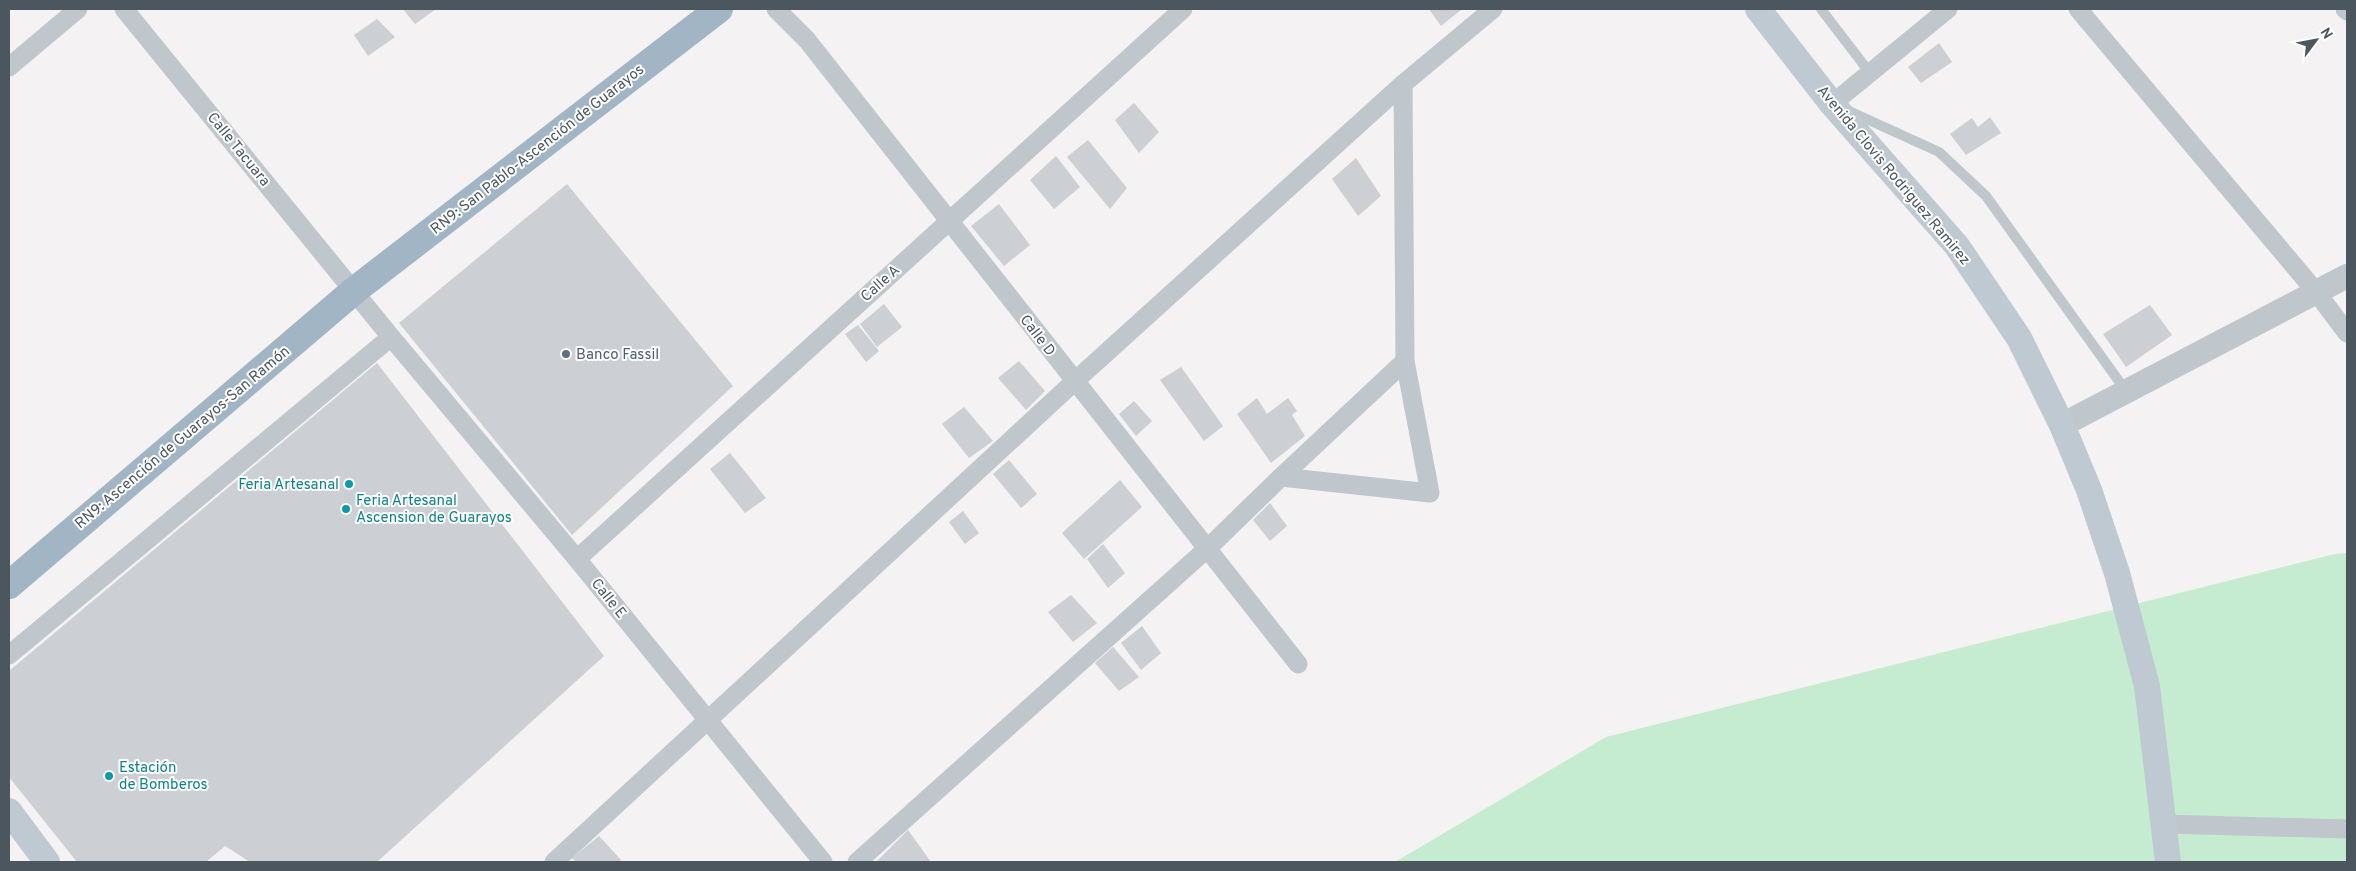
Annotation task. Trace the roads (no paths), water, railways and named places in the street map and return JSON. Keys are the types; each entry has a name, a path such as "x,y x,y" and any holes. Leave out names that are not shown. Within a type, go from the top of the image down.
{"highway":[{"name":"RN9: San Pablo-Ascención de Guarayos","path":"355,290 719,9"},
{"name":"RN9: Ascención de Guarayos-San Ramón","path":"9,585 355,290"}],"main road":[{"name":"Avenida Clovis Rodriguez Ramirez","path":"1758,9 1832,104 1957,246 2019,338 2062,425 2088,490 2117,573 2145,676 2168,862"},
{"path":"9,811 48,862"}],"street":[{"path":"9,67 78,9"},
{"name":"Calle Tacuara","path":"124,9 355,290 391,337"},
{"name":"Calle D","path":"776,9 807,40 948,221 1208,547 1298,664"},
{"name":"Calle A","path":"577,559 1183,9"},
{"path":"554,862 1075,381 1402,84 1492,9"},
{"path":"1832,104 1948,9"},
{"path":"2078,9 2317,293 2347,333"},
{"path":"1281,476 1430,493 1405,361 1402,84"},
{"path":"2062,425 2347,276"},
{"path":"9,655 391,337"},
{"name":"Calle E","path":"391,337 577,559 823,862"},
{"path":"857,862 1208,547 1281,476 1405,361"},
{"path":"2164,824 2347,829"}],"lane":[{"path":"1821,9 1870,73"},
{"path":"1832,104 1939,152 1986,196 2127,392"}],"place":[{"name":"Banco Fassil","path":"566,354"},
{"name":"Feria Artesanal","path":"349,484"},
{"name":"Feria Artesanal Ascension de Guarayos","path":"346,509"},
{"name":"Estación de Bomberos","path":"109,776"}]}
